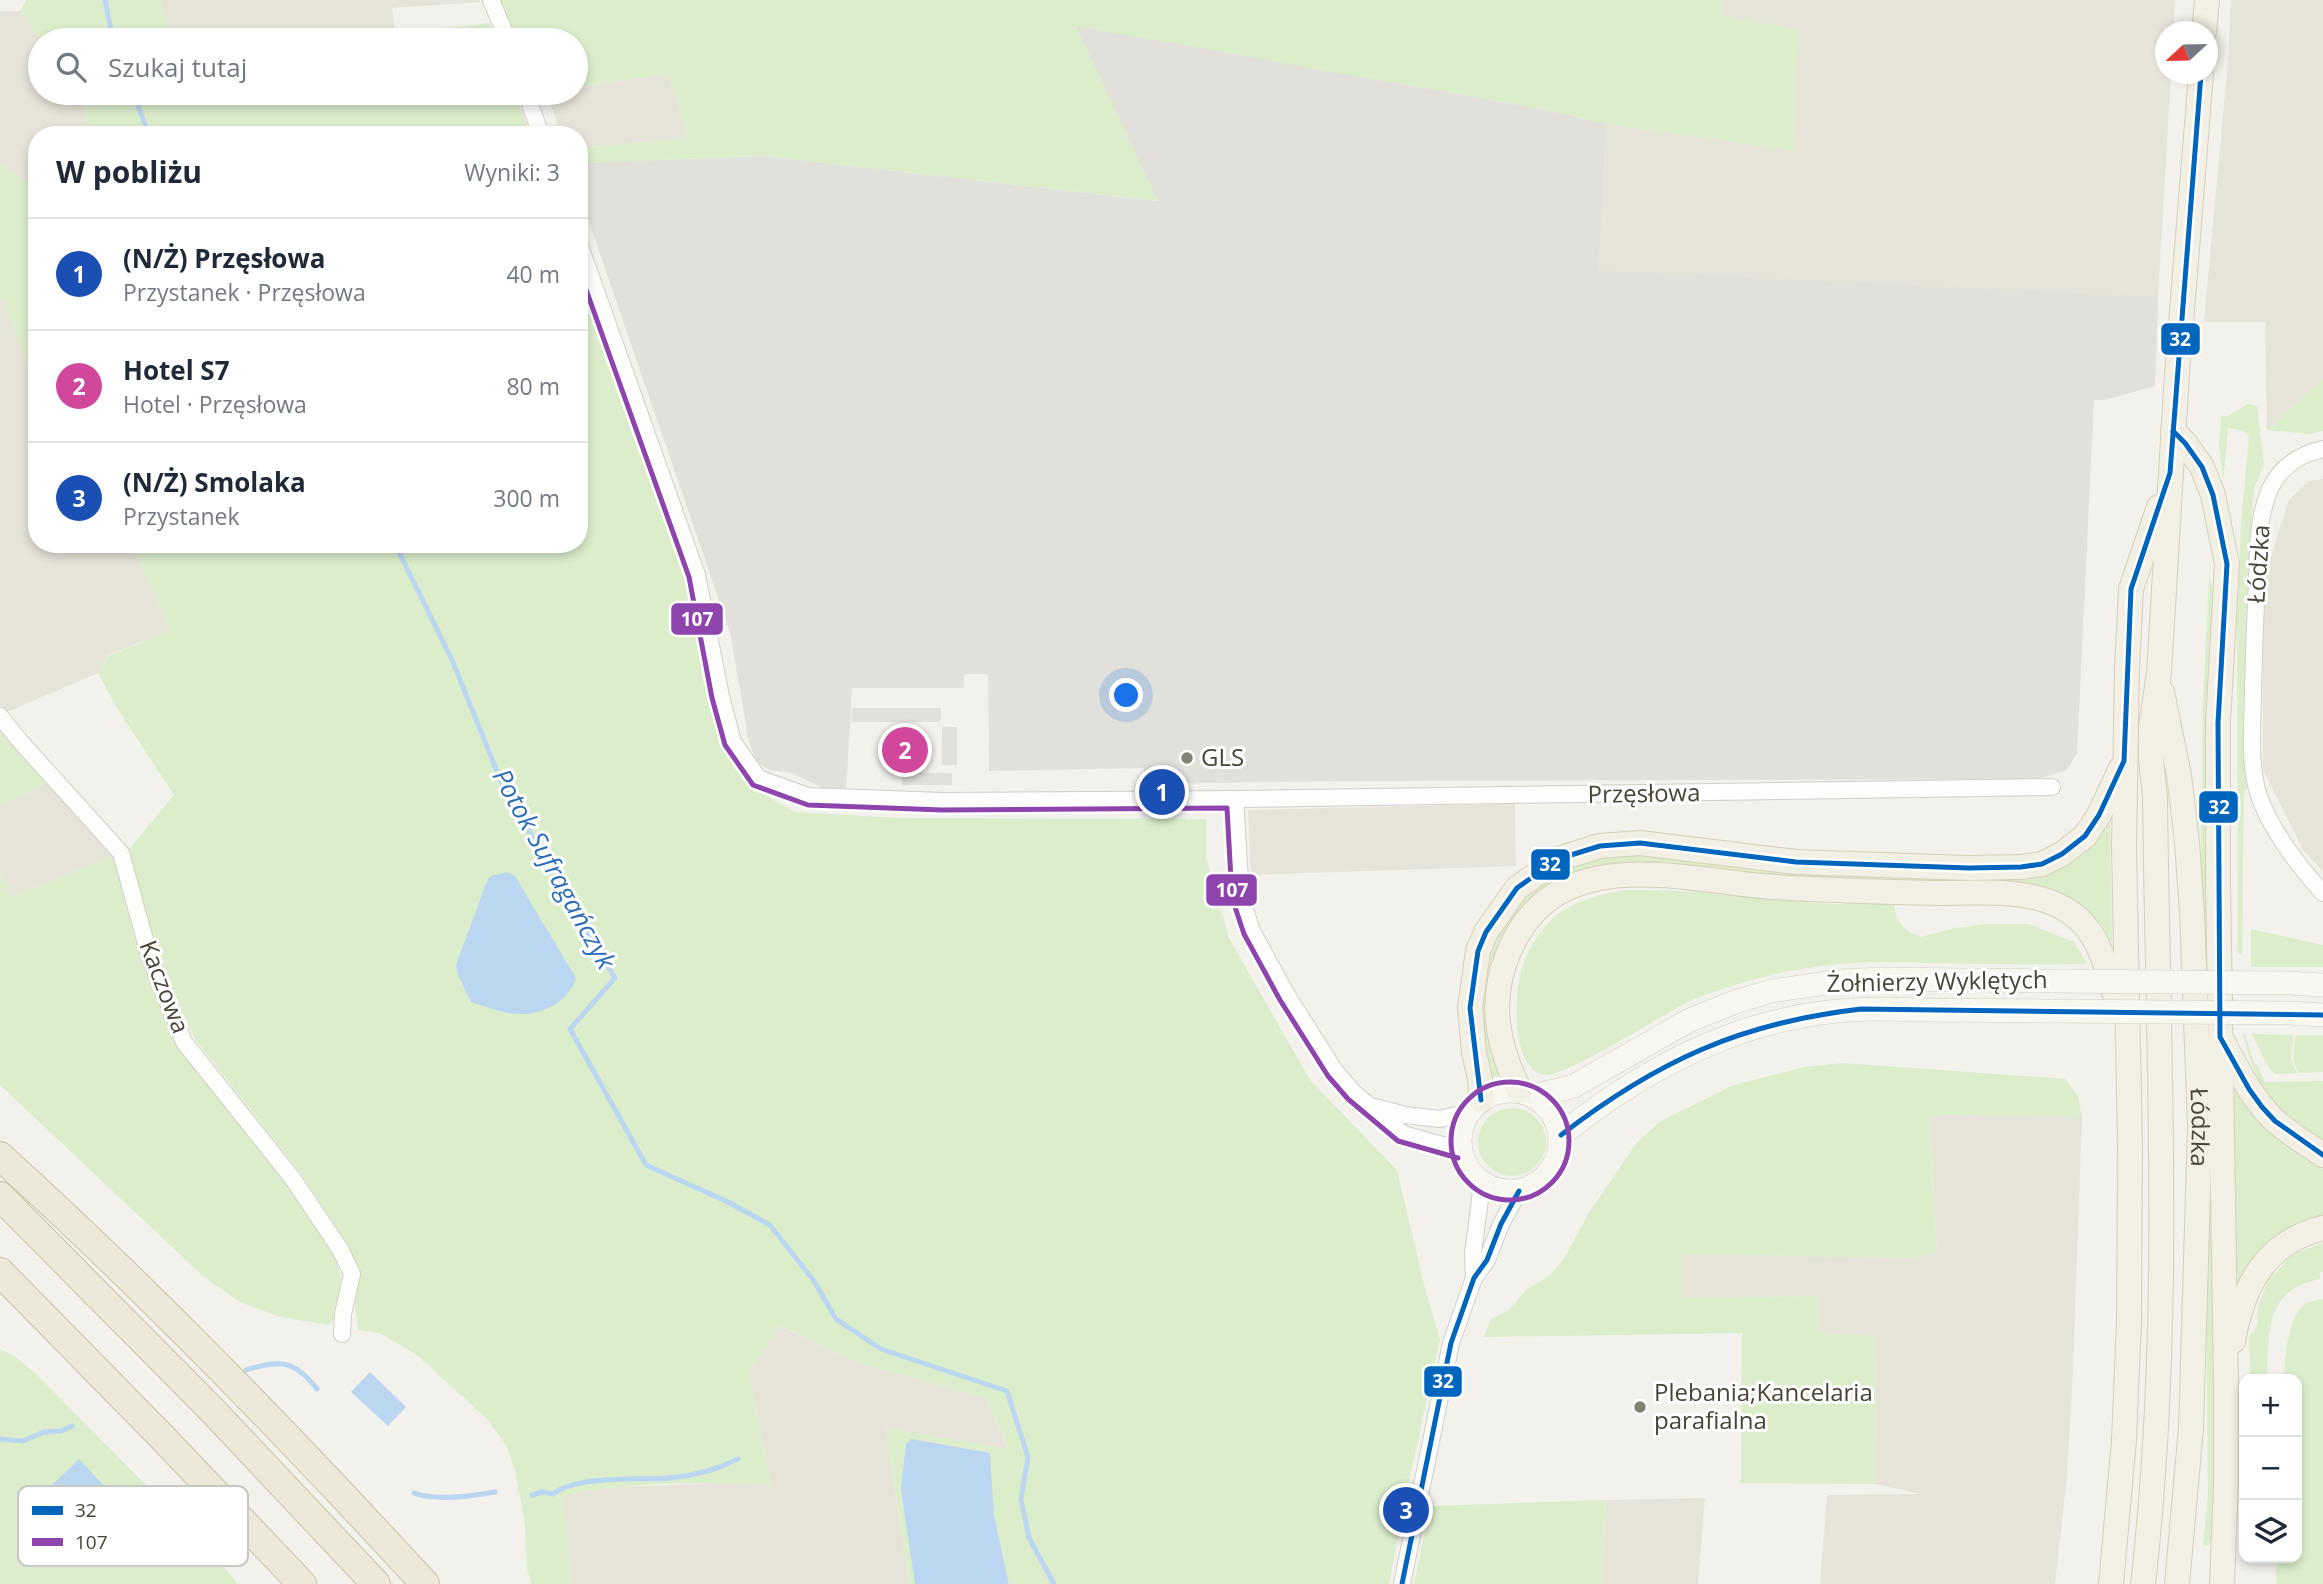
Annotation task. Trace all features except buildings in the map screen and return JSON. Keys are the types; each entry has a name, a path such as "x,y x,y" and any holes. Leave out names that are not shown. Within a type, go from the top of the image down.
{"highway":[{"path":"0,1156 254,1402 425,1584"},
{"path":"0,1196 212,1410 376,1584"},
{"path":"0,1272 209,1486"},
{"path":"248,1527 302,1584"}],"main road":[{"path":"2205,21 2207,0"},
{"name":"Łódzka","path":"2143,1584 2159,1389 2161,1294 2155,798 2151,727 2158,673 2173,431 2200,84"},
{"path":"2173,431 2202,467 2213,495 2227,564 2218,723 2226,1484 2222,1584"},
{"path":"2111,1584 2124,1440 2129,1323 2124,761 2131,589 2170,473"},
{"name":"Łódzka","path":"2158,673 2179,775 2187,842 2199,1098 2191,1428 2177,1584"},
{"path":"1475,1106 1480,1079 1474,1052 1470,1008 1478,951 1486,932 1517,888 1558,859 1600,846 1640,844 1796,862 1925,867 2021,867 2042,864 2062,854 2085,836 2099,815 2124,761"},
{"path":"1527,1094 1505,1060 1501,1041 1498,1008 1500,978 1510,947 1540,907 1563,891 1602,876 1655,873 1772,887 2034,897 2066,910 2085,926 2103,953 2127,1033"},
{"path":"2220,1037 2262,1107 2275,1121 2323,1155"},
{"path":"2225,1387 2237,1318 2259,1268 2274,1253 2295,1239 2323,1228"}],"street":[{"path":"491,0 503,28"},
{"path":"530,105 538,126"},
{"name":"Przęsłowa","path":"588,268 697,575 733,742 758,778 808,796 942,801 1235,799 2052,787"},
{"name":"Łódzka","path":"2320,450 2298,458 2284,469 2271,487 2263,511 2259,533 2255,614 2253,753 2256,787 2266,810 2323,893"},
{"name":"Kaczowa","path":"0,716 121,853 150,958 184,1042 293,1179 340,1249 352,1274 343,1314 342,1335"},
{"path":"1235,799 1241,897 1252,931 1287,995 1335,1071 1354,1093 1403,1134 1460,1150"},
{"name":"Żołnierzy Wyklętych","path":"1527,1094 1574,1086 1688,1021 1735,1002 1771,991 1841,981 1880,979 2323,985"},
{"name":"Żołnierzy Wyklętych","path":"1561,1135 1590,1112 1672,1063 1715,1041 1802,1015 1861,1009 2323,1015"},
{"path":"1368,1105 1405,1115 1440,1119 1506,1091 1527,1094 1547,1106 1561,1135 1560,1151 1551,1171 1534,1187 1519,1191 1494,1189 1482,1184 1472,1174 1460,1150 1460,1137 1475,1106"},
{"path":"1474,1278 1473,1253 1482,1184"},
{"path":"1402,1584 1451,1343 1474,1278 1487,1260 1501,1224 1519,1191"}],"shaded area":[{"path":"160,0 481,2 392,8 394,28 168,28"},
{"path":"1724,0 2175,0 2174,21 2155,21 2155,84 2170,84 2155,386 2104,400 1841,401 1599,270 1606,124 1794,150 1721,16"},
{"path":"2231,0 2323,0 2323,379 2267,430 2265,322 2204,322 2228,61"},
{"path":"0,11 21,11 32,28 28,28 28,105 83,105 86,126 28,126 28,183 0,164"},
{"path":"1075,25 1552,111 1606,124 1599,270 2158,297 2155,386 2104,400 2094,400 2077,753 2067,770 2037,779 1144,784 1144,768 989,771 988,674 853,674 846,788 823,788 792,773 770,770 756,762 749,742 730,632 588,219 588,163 763,156 1157,201"},
{"path":"668,74 689,138 588,147 588,126 558,126 551,105 588,105 588,85"},
{"path":"0,297 4,300 28,366 28,553 135,553 171,630 108,655 98,673 5,713 0,705"},
{"path":"2323,479 2323,871 2303,850 2263,769 2263,581 2289,500 2309,481"},
{"path":"852,674 964,674 964,688 852,688"},
{"path":"852,708 941,708 941,720 851,722"},
{"path":"942,727 957,727 957,765 942,765"},
{"path":"902,772 952,773 952,785 902,785"},
{"path":"50,782 116,855 12,897 0,874 0,806"},
{"path":"1515,804 1516,866 1251,875 1248,810"},
{"path":"1930,1115 2082,1117 2067,1475 2055,1584 1820,1584 1827,1495 1922,1494 1875,1484 1876,1336 1820,1334 1818,1296 1681,1298 1682,1254 1915,1258 1937,1253"},
{"path":"778,1325 858,1363 985,1397 1009,1450 886,1428 909,1584 572,1584 562,1496 600,1488 716,1483 771,1485 749,1373"},
{"path":"1705,1498 1698,1584 1602,1584 1606,1500"}],"green space":[{"path":"26,0 160,0 169,28 32,28 21,11"},
{"path":"500,0 1724,0 1722,16 1798,29 1794,151 1607,124 1552,111 1076,26 1158,201 763,156 588,163 588,147 689,138 668,74 588,85 588,28 512,28"},
{"path":"490,23 492,28 447,28"},
{"path":"83,105 519,105 527,126 86,126"},
{"path":"0,164 28,183 28,366 4,301 0,297"},
{"path":"588,295 688,578 711,696 724,740 739,770 752,787 794,812 898,818 1206,819 1206,858 1229,938 1310,1080 1397,1170 1440,1340 1389,1584 909,1584 886,1428 1009,1449 985,1397 858,1363 779,1325 749,1373 771,1485 666,1484 563,1496 572,1584 531,1584 527,1568 525,1524 515,1471 507,1447 488,1420 418,1356 380,1333 358,1330 355,1304 359,1273 347,1245 301,1174 195,1039 158,956 126,853 174,795 117,708 98,673 108,656 171,630 135,553 588,553"},
{"path":"2323,379 2323,431 2310,434 2267,430"},
{"path":"2248,404 2257,406 2264,464 2254,489 2250,538 2243,717 2247,789 2244,792 2242,955 2238,953 2237,623 2241,523 2249,437 2244,431 2228,428 2223,482 2219,446 2221,416 2228,416"},
{"path":"2209,577 2217,598 2218,1460 2213,1533 2209,1545 2203,1546 2208,1492 2201,830 2203,700"},
{"path":"0,720 50,782 0,806"},
{"path":"2110,815 2110,942 2076,905 1649,863 1600,866 1575,873 1517,916 1500,1075 1489,1078 1482,1026 1481,991 1496,939 1510,916 1528,895 1549,878 1573,865 1600,857 1638,855 2013,877"},
{"path":"116,855 178,1045 288,1183 334,1253 341,1278 335,1318 329,1325 280,1317 240,1302 205,1278 0,1085 0,874 12,897"},
{"path":"1629,890 1684,891 1832,904 1894,903 1901,925 1921,937 1955,928 1989,924 2029,924 2074,942 2087,964 1874,962 1785,972 1699,997 1594,1055 1555,1073 1544,1075 1532,1069 1524,1057 1519,1041 1517,1005 1521,971 1534,942 1551,920 1572,905 1609,893"},
{"path":"2251,929 2323,945 2323,967 2251,967"},
{"path":"2243,1034 2265,1082 2323,1081 2323,1140 2292,1119 2270,1097 2254,1070"},
{"path":"2252,1034 2293,1035 2291,1060 2297,1073 2275,1074 2267,1065"},
{"path":"2296,1035 2323,1035 2323,1072 2299,1073 2294,1059"},
{"path":"1843,1063 2065,1079 2078,1096 2082,1117 1930,1115 1937,1253 1915,1258 1682,1254 1682,1298 1819,1296 1820,1334 1876,1335 1875,1484 1741,1483 1742,1333 1484,1337 1491,1319 1509,1310 1525,1291 1550,1275 1563,1260 1589,1213 1637,1142 1661,1121 1734,1085 1805,1067"},
{"path":"2232,1084 2287,1145 2323,1169 2323,1219 2255,1256 2237,1283"},
{"path":"1512,1108 1525,1111 1536,1118 1543,1129 1546,1142 1543,1155 1536,1166 1525,1173 1512,1176 1499,1173 1488,1166 1481,1155 1478,1142 1481,1129 1488,1118 1499,1111"},
{"path":"2323,1243 2323,1272 2320,1272 2320,1279 2288,1293 2279,1303 2270,1330 2267,1374 2251,1374 2249,1337 2257,1326 2258,1307 2268,1280 2293,1254"},
{"path":"2323,1299 2323,1584 2276,1584 2277,1563 2302,1563 2302,1374 2284,1374 2287,1344 2295,1317 2303,1306"},
{"path":"0,1349 34,1372 147,1486 18,1486 18,1566 223,1566 238,1584 0,1584"},
{"path":"1606,1500 1602,1584 1414,1584 1430,1506"}],"water":[{"path":"507,872 515,876 576,978 566,996 550,1008 530,1013 504,1012 471,1002 456,965 487,881 491,876"},
{"path":"370,1372 406,1407 388,1426 351,1392"},
{"path":"911,1439 990,1453 994,1516 1009,1584 915,1584 901,1489 906,1444"},
{"path":"79,1459 104,1486 51,1486"}],"waterway":[{"name":"Potok Sufragańczyk","path":"105,0 111,28"},
{"name":"Potok Sufragańczyk","path":"138,105 146,126"},
{"name":"Potok Sufragańczyk","path":"399,553 452,660 505,791 615,978 570,1029 646,1165 728,1202 770,1225 814,1281 836,1319 881,1349 1007,1391 1028,1457 1021,1499 1029,1538 1054,1584"},
{"path":"246,1370 285,1364 301,1372 317,1389"},
{"path":"0,1439 23,1441 44,1432 61,1431 72,1426"},
{"path":"532,1495 542,1492 553,1494 563,1488 592,1481 688,1476 738,1459"},
{"path":"414,1493 443,1497 495,1492"}],"transit line":[{"name":"32","path":"1481,1100 1470,1008 1478,951 1486,932 1517,888 1558,859 1600,846 1640,843 1796,862 1969,868 2021,867 2042,864 2062,854 2085,836 2099,815 2124,761 2131,589 2170,473 2200,84"},
{"name":"107","path":"588,295 689,577 712,698 725,745 753,785 808,805 942,810 1227,808 1232,898 1244,934 1280,1000 1328,1076 1348,1099 1398,1141 1458,1158"},
{"name":"32","path":"2173,431 2202,467 2213,495 2227,564 2218,723 2220,1037 2262,1107 2275,1121 2323,1155"},
{"name":"32","path":"1561,1135 1596,1109 1666,1066 1738,1036 1817,1015 1861,1009 2323,1015"},
{"name":"107","path":"1510,1082 1533,1086 1552,1099 1565,1118 1569,1141 1565,1164 1552,1183 1533,1196 1510,1200 1487,1196 1468,1183 1455,1164 1451,1141 1455,1118 1468,1099 1487,1086 1510,1082"},
{"name":"32","path":"1402,1584 1451,1343 1474,1278 1487,1260 1501,1224 1519,1191"}],"place":[{"name":"Hotel S7","path":"905,750"},
{"name":"GLS","path":"1187,758"},
{"name":"(N/Ż) Przęsłowa","path":"1162,792"},
{"name":"Plebania;Kancelaria parafialna","path":"1640,1407"},
{"name":"(N/Ż) Smolaka","path":"1406,1510"}]}
